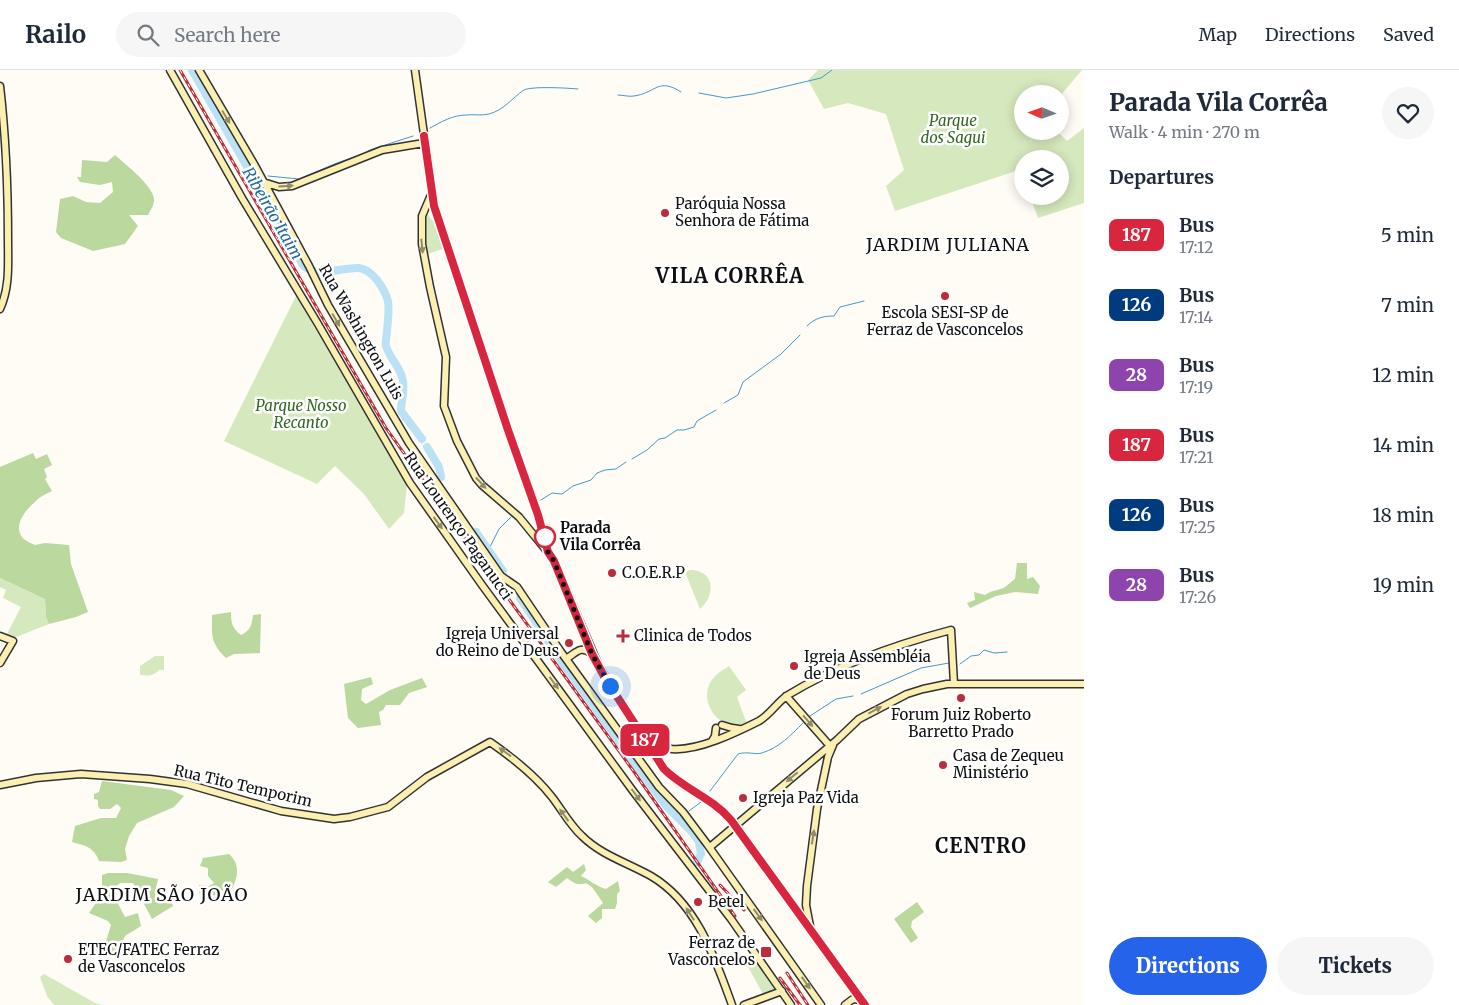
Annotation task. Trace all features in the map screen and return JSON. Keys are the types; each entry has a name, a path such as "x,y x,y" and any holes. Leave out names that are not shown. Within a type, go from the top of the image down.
{"main road":[{"name":"Rua Lourenço Paganucci","path":"170,70 242,198 410,483 608,756 731,919 791,1005"},
{"name":"Rua Washington Luis","path":"199,70 263,182 328,305 409,443 501,576 517,587 566,659 647,761 655,780 710,847 821,1005"},
{"path":"415,70 431,206 542,527 548,552"},
{"path":"0,86 8,171 8,232 6,292 0,309"},
{"path":"263,182 279,187 288,187 309,181 382,150 424,139"},
{"path":"431,206 423,213 421,234 430,287 446,357 444,406 456,440 479,482 519,517 554,561 592,654 610,686 667,772 714,803 811,930 863,1002"},
{"path":"532,533 538,532 542,527"},
{"path":"645,740 669,749 687,748 710,742 766,717 786,696 840,667 874,653 951,630 954,684"},
{"path":"0,636 13,641 0,663"},
{"path":"566,659 580,649 587,640"},
{"path":"580,649 586,649 592,654"},
{"path":"610,686 619,684"},
{"path":"710,847 735,829 859,719 888,703 924,689 954,684 1084,684"},
{"path":"786,696 830,746"},
{"path":"710,742 719,727 740,729"},
{"path":"811,930 806,905 806,886 817,809 828,757 837,740"},
{"name":"Rua Tito Temporim","path":"0,785 36,778 81,774 150,779 187,784 281,811 334,819 383,810 427,777 490,742 519,763 542,785 582,836 610,855 652,877 676,895 701,931 718,966 732,1005"},
{"path":"647,761 650,748"},
{"path":"655,780 659,774 667,772"},
{"path":"744,1005 782,991"},
{"path":"845,1005 853,999 855,992"},
{"path":"853,999 863,1002"}],"green space":[{"name":"Parque dos Sagui","path":"818,70 1082,70 1069,85 1014,85 1014,140 1067,141 1084,128 1084,203 1038,218 1033,205 1069,205 1069,150 1014,150 1014,172 895,211 886,186 904,170 886,114 848,103 824,109 808,80"},
{"path":"115,155 139,176 150,189 154,201 148,215 129,215 138,226 125,244 93,251 61,238 56,232 60,199 73,196 86,202 100,203 113,192 112,182 100,185 80,182 77,177 81,177 82,160 107,162"},
{"path":"426,212 436,225 443,249 427,254 425,248 424,216"},
{"name":"Parque Nosso Recanto","path":"296,296 407,485 404,513 389,529 364,494 335,466 317,484 224,441"},
{"path":"33,453 36,459 47,454 52,465 44,469 47,477 45,479 52,491 38,499 28,509 20,523 20,533 25,540 35,545 45,543 69,545 71,564 88,612 49,624 46,617 45,599 0,578 0,467"},
{"path":"1017,563 1027,563 1027,579 1033,577 1040,586 1038,594 1015,592 996,596 970,608 967,603 975,600 974,592 985,595 1004,587 1015,579"},
{"path":"690,570 704,574 710,584 709,597 700,609 685,572"},
{"path":"0,578 45,599 46,617 49,624 16,637 7,634 21,607 3,598 6,590 0,587"},
{"path":"231,612 233,625 241,635 247,632 250,627 253,615 261,614 260,653 234,654 226,658 217,647 212,634 212,615"},
{"path":"155,656 164,656 164,670 159,670 151,675 140,675 140,666"},
{"path":"729,666 746,690 737,697 747,724 738,726 722,722 711,710 708,702 709,685 717,674"},
{"path":"371,677 373,684 362,689 361,700 366,704 390,690 422,678 427,687 409,693 400,705 386,705 379,712 381,725 358,728 348,718 344,684"},
{"path":"102,781 171,790 184,796 174,807 137,823 129,836 125,849 127,860 121,862 99,861 92,850 72,842 75,826 101,818 116,818 121,808 117,804 110,809 100,809 98,800 94,799 94,794 99,792"},
{"path":"229,854 236,863 237,868 235,883 230,893 200,897 199,885 209,886 214,883 208,876 208,868 200,866 203,858"},
{"path":"584,864 586,870 581,876 599,886 606,889 618,881 620,891 617,894 615,909 602,909 602,918 596,923 588,916 603,903 592,887 586,883 576,884 567,878 556,887 548,882 567,867 573,872"},
{"path":"108,873 127,873 158,879 155,892 157,902 169,895 173,906 152,919 133,883 120,883 114,889 115,898 125,917 138,913 141,926 125,936 117,953 102,954 111,925 108,921 89,913 102,894 102,875"},
{"path":"917,902 924,912 912,921 911,927 918,938 911,943 894,919"},
{"path":"754,960 774,985 774,991 763,994 747,965"},
{"path":"44,974 95,1003 102,1005 54,1005 47,996 40,977"}],"waterway":[{"name":"Ribeirão Itaim","path":"192,70 303,265 308,269 322,272 359,268 371,274 382,287 388,304 386,346 401,373 403,381 401,411 422,439"},
{"path":"699,93 726,98 753,94 821,78 832,70"},
{"path":"618,95 634,96 662,86 667,86 681,92"},
{"path":"430,128 456,116 486,115 494,112 504,107 524,90 534,88 578,89"},
{"path":"268,176 299,179 370,150 413,136"},
{"path":"807,326 819,318 834,316 840,307 864,301"},
{"path":"724,403 738,395 743,382 781,354 800,335"},
{"path":"632,459 647,450 659,439 665,438 677,430 694,427 697,421 716,410"},
{"name":"Ribeirão Itaim","path":"427,447 439,467 441,477"},
{"path":"541,500 552,493 562,494 573,486 591,480 597,473 616,469 626,462"},
{"path":"489,549 499,529 511,517"},
{"name":"Ribeirão Itaim","path":"476,532 503,571"},
{"name":"Ribeirão Itaim","path":"520,598 564,665 666,806 693,833 699,842 701,854 697,862"},
{"path":"960,664 971,656 979,655 984,650 994,653 1007,652"},
{"path":"861,694 921,668 949,663"},
{"path":"810,716 836,699 853,696"},
{"path":"710,791 738,754 768,751 784,741 803,723"},
{"path":"689,811 701,802"}],"railway":[{"path":"180,70 386,428 632,769 735,916"},
{"path":"720,885 744,910"},
{"path":"787,973 808,1005"},
{"path":"780,978 800,1005"}],"bus line":[{"name":"187","path":"424,136 431,194 457,277 538,515 548,552 554,561 592,654 607,682 664,769 674,778 714,803 731,820 865,1005"}],"place":[{"name":"Paróquia Nossa Senhora de Fátima","path":"665,213"},
{"name":"Escola SESI-SP de Ferraz de Vasconcelos","path":"945,296"},
{"name":"Parada Vila Corrêa","path":"545,537"},
{"name":"C.O.E.R.P","path":"612,573"},
{"name":"Clinica de Todos","path":"623,636"},
{"name":"Igreja Universal do Reino de Deus","path":"569,643"},
{"name":"Igreja Assembléia de Deus","path":"794,666"},
{"name":"Forum Juiz Roberto Barretto Prado","path":"961,698"},
{"name":"Casa de Zequeu Ministério","path":"943,765"},
{"name":"Igreja Paz Vida","path":"743,798"},
{"name":"Betel","path":"698,902"},
{"name":"Ferraz de Vasconcelos","path":"766,952"},
{"name":"ETEC/FATEC Ferraz de Vasconcelos","path":"68,959"}],"district":[{"name":"JARDIM JULIANA","path":"948,245"},
{"name":"VILA CORRÊA","path":"730,276"},
{"name":"CENTRO","path":"981,846"},
{"name":"JARDIM SÃO JOÃO","path":"162,895"}],"route":[{"path":"545,537 548,552 554,561 592,654 610,686"}]}
